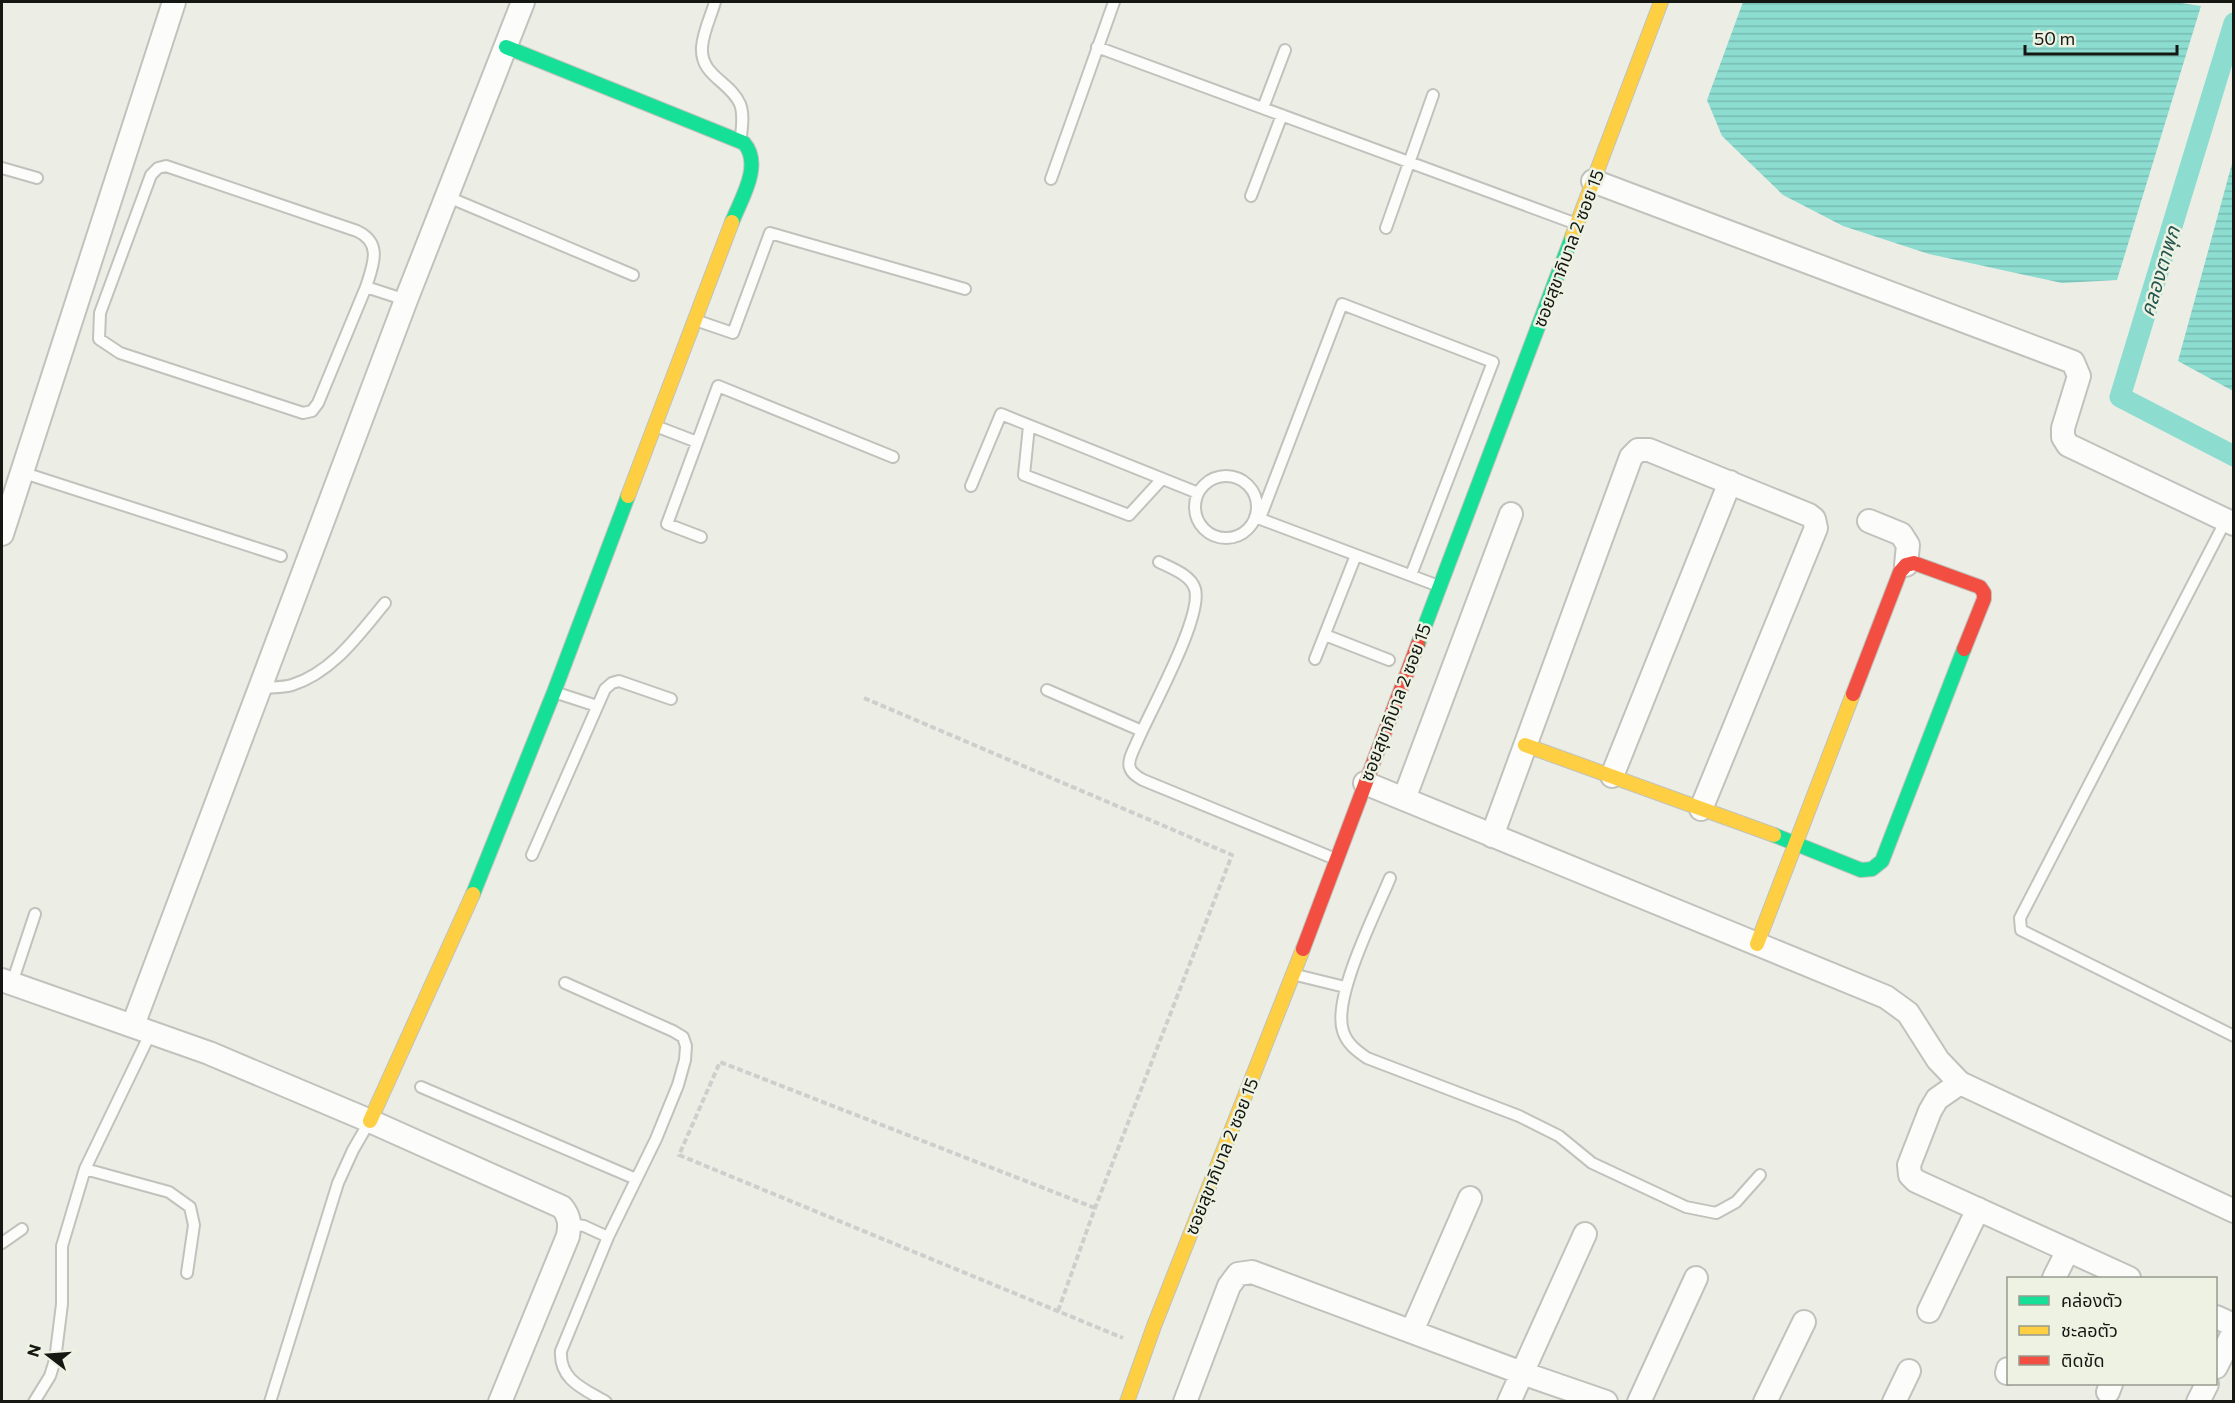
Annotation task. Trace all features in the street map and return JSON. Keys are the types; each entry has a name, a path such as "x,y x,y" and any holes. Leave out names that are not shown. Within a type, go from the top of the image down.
{"street":[{"path":"2,534 174,2"},
{"path":"142,1028 260,688 406,300 523,2"},
{"name":"ซอยสุขาภิบาล 2 ซอย 15","path":"1126,1401 1293,975 1661,2"},
{"path":"370,1121 472,895 554,692 752,169 750,152 746,143 740,140 506,47"},
{"path":"1593,181 2073,362 2079,376 2063,428 2063,437 2068,445 2230,522"},
{"path":"1492,836 1631,457 1638,450 1649,450 1815,519 1816,528 1701,808"},
{"path":"1612,776 1730,482"},
{"path":"1404,799 1511,514"},
{"path":"1757,944 1900,572 1906,565 1908,545 1901,534 1869,521"},
{"path":"1525,745 1795,842 1861,870 1872,869 1882,861 1984,599 1984,593 1980,587 1914,563 1906,565"},
{"path":"1365,783 1886,997 1908,1013 1938,1060 1960,1083 2234,1211"},
{"path":"7,982 209,1053 370,1121 562,1207 570,1224 568,1236 500,1401"},
{"path":"1960,1083 1937,1100 1930,1111 1909,1165 1910,1175 1916,1181 2127,1277"},
{"path":"1412,1331 1470,1198"},
{"path":"1929,1311 1978,1209"},
{"path":"1509,1401 1585,1234"},
{"path":"2054,1277 2068,1250"},
{"path":"1185,1401 1229,1286 1238,1274 1252,1272 1522,1373 1606,1401"},
{"path":"1639,1401 1696,1278"},
{"path":"2217,1317 2234,1325"},
{"path":"1766,1401 1804,1322"},
{"path":"2217,1365 2234,1331"},
{"path":"1894,1401 1909,1371"},
{"path":"2198,1401 2206,1385"}],"lane":[{"path":"715,2 702,47 704,61 709,72 740,104 743,117 740,140"},
{"path":"1051,179 1114,2"},
{"path":"1097,47 1577,224"},
{"path":"1263,108 1286,50"},
{"path":"1386,228 1433,95"},
{"path":"1251,196 1282,115"},
{"path":"166,166 368,236 374,245 374,255 366,287 318,403 312,411 303,413 120,353 99,339 100,313 151,175 158,168 166,166"},
{"path":"2,168 37,178"},
{"path":"448,197 633,275"},
{"path":"695,320 733,333 770,233 965,290"},
{"path":"366,287 406,300"},
{"path":"1258,518 1254,493 1240,479 1231,476 1212,479 1198,493 1195,512 1205,530 1214,536 1224,538 1235,536 1245,531 1258,518 1342,304 1493,362 1411,575"},
{"path":"701,537 667,524 718,386 893,457"},
{"path":"971,486 1001,414 1198,493"},
{"path":"654,426 697,442"},
{"path":"1029,426 1024,475 1129,515 1162,479"},
{"path":"21,472 281,556"},
{"path":"1258,518 1439,586"},
{"path":"2230,522 2020,918 2019,924 2020,930 2234,1036"},
{"path":"1315,659 1356,555"},
{"path":"1159,562 1189,579 1195,589 1195,605 1190,627 1142,731 1130,762 1130,769 1135,775 1336,860"},
{"path":"260,688 292,685 318,672 345,652 385,603"},
{"path":"1325,635 1389,660"},
{"path":"532,855 605,689 619,681 671,699"},
{"path":"1047,690 1142,731"},
{"path":"554,692 597,706"},
{"path":"1390,878 1345,987 1340,1011 1343,1031 1352,1047 1367,1058 1519,1116 1559,1136 1592,1163 1692,1209 1716,1213 1736,1202 1760,1175"},
{"path":"7,982 35,914"},
{"path":"1293,975 1345,987"},
{"path":"565,983 683,1037 686,1046 678,1085 656,1139 608,1237 561,1351 560,1362 564,1373 574,1383 606,1401"},
{"path":"34,1401 50,1376 55,1359 62,1304 62,1246 85,1169 142,1028"},
{"path":"421,1086 636,1179"},
{"path":"270,1401 338,1183 353,1150 370,1121"},
{"path":"85,1169 170,1192 190,1207 194,1225 187,1273"},
{"path":"570,1224 584,1226 608,1237"},
{"path":"2,1243 22,1229"}],"path":[{"path":"864,698 1232,855 1095,1208 1058,1311"},
{"path":"1095,1208 720,1062 679,1155 1146,1348"}],"water":[{"path":"1743,2 2175,2 2201,6 2117,280 2062,283 1929,254 1843,226 1783,195 1722,136 1707,100"},
{"path":"2233,160 2234,390 2233,391 2178,361"}],"waterway":[{"name":"คลองตาพุก","path":"2234,23 2120,397 2234,456"}],"traffic: fast":[{"path":"506,47 744,143 749,152 751,172 745,193 732,222"},
{"path":"1418,644 1572,237"},
{"path":"473,894 554,692 628,496"},
{"path":"1774,835 1861,870 1872,869 1882,861 1964,649"}],"traffic: slow":[{"path":"1572,237 1661,2"},
{"path":"628,496 732,222"},
{"path":"1757,944 1853,694"},
{"path":"1525,745 1774,835"},
{"path":"370,1121 473,894"},
{"path":"1127,1402 1154,1326 1303,949"}],"traffic: jam":[{"path":"1853,694 1900,572 1906,565 1914,563 1980,587 1984,593 1984,599 1964,649"},
{"path":"1303,949 1418,644"}]}
